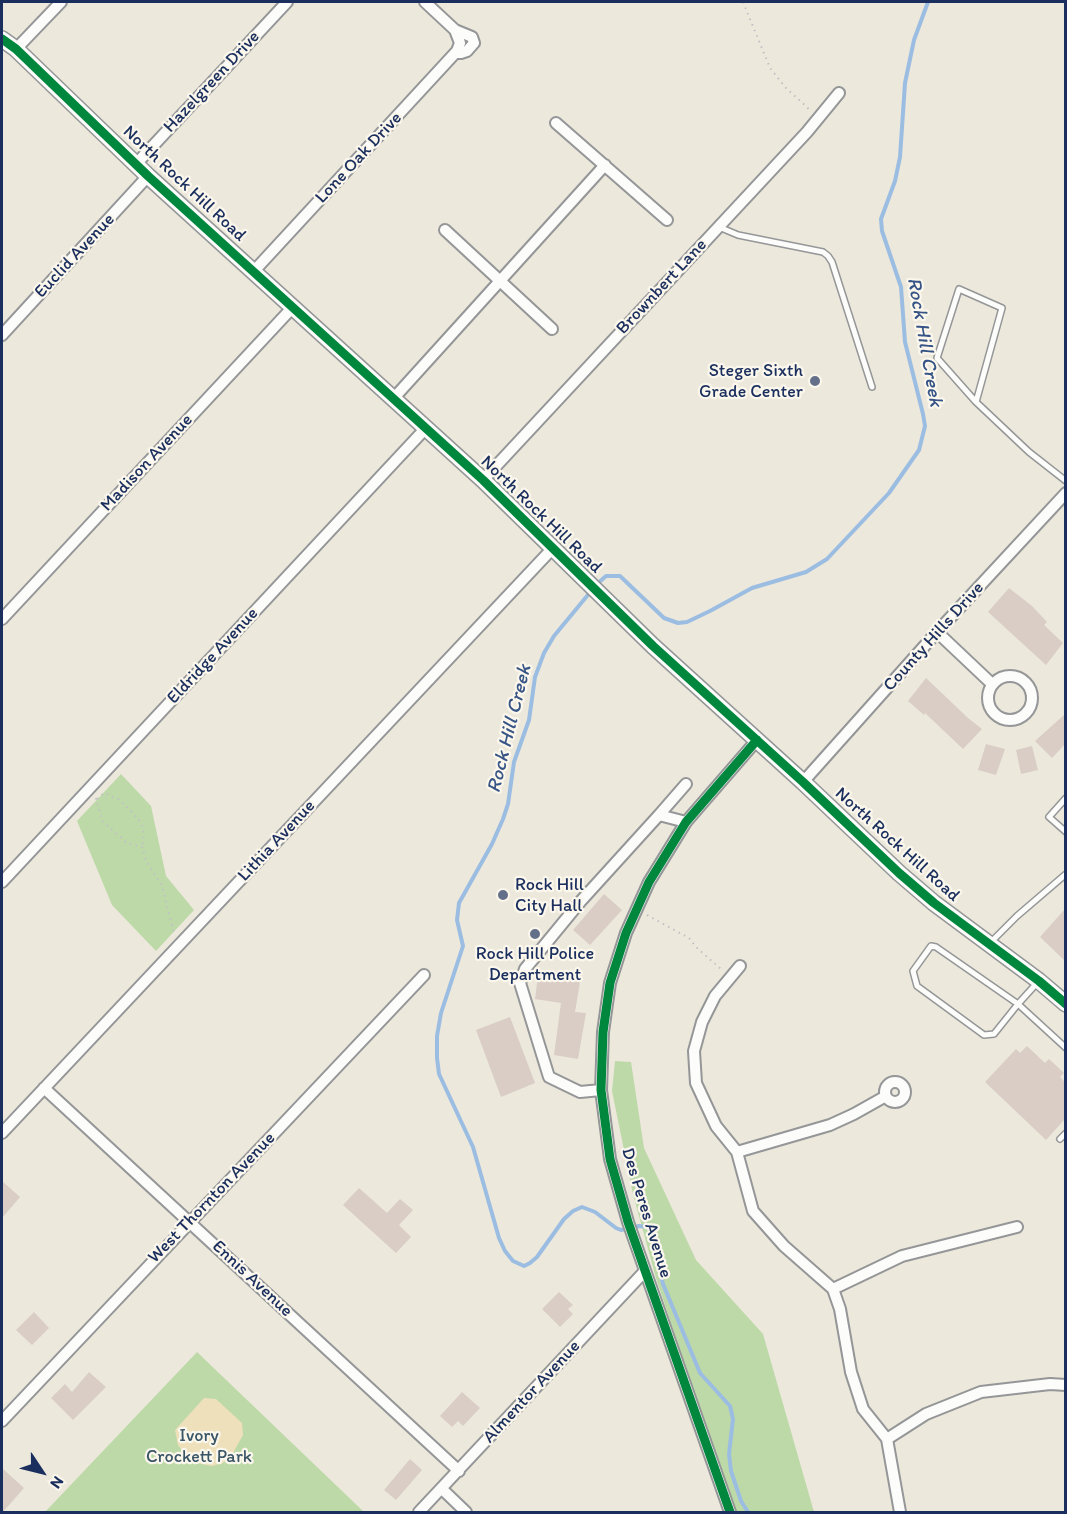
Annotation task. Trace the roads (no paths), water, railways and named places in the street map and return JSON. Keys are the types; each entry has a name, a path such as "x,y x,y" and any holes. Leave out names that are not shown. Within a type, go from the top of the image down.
{"street":[{"path":"16,50 61,2"},
{"name":"Hazelgreen Drive","path":"136,163 287,2"},
{"name":"Lone Oak Drive","path":"254,271 458,48 454,30 425,2"},
{"name":"North Rock Hill Road","path":"2,39 148,176 483,480 678,669 899,873 934,903 1039,981 1065,1004"},
{"name":"Brownbert Lane","path":"483,480 818,118 838,93"},
{"path":"556,123 667,220"},
{"path":"393,399 605,165"},
{"name":"Euclid Avenue","path":"2,335 148,176"},
{"path":"445,230 552,329"},
{"name":"Madison Avenue","path":"2,619 292,308"},
{"name":"Eldridge Avenue","path":"2,882 425,429"},
{"name":"County Hills Drive","path":"803,782 1065,493"},
{"name":"Lithia Avenue","path":"2,1133 552,549"},
{"path":"937,632 992,684"},
{"path":"1007,675 1024,680 1030,686 1033,694 1028,711 1022,717 1013,720 997,716 988,701 988,692 992,684 1007,675"},
{"name":"Des Peres Avenue","path":"730,1512 632,1234 610,1159 601,1090 603,1032 610,983 626,933 649,882 686,822 757,740"},
{"path":"601,1090 580,1092 549,1077 520,983 525,969 580,902 686,784"},
{"path":"659,815 686,822"},
{"path":"740,966 715,996 702,1022 694,1051 696,1083 716,1126 736,1152 753,1210 784,1246 833,1289 840,1309 851,1372 863,1409 887,1439 900,1512"},
{"name":"West Thornton Avenue","path":"2,1421 423,975"},
{"name":"Ennis Avenue","path":"44,1088 459,1471"},
{"path":"736,1152 830,1125 886,1096"},
{"path":"833,1289 902,1256 1017,1227"},
{"name":"Almentor Avenue","path":"419,1512 645,1271"},
{"path":"887,1439 926,1414 981,1392 1050,1384 1065,1385"},
{"path":"442,1489 466,1512"}],"lane":[{"path":"718,227 738,235 823,252 828,256 832,262 872,387"},
{"path":"976,402 1002,308 959,289 937,358 976,402 1029,452 1065,481"},
{"path":"1065,798 1049,817 1065,832"},
{"path":"989,944 1065,874"},
{"path":"1039,981 1018,1004 994,1034 984,1035 917,986 913,971 931,946 936,947 1018,1004 1065,1048"},
{"path":"1060,1139 1065,1133"}],"waterway":[{"name":"Rock Hill Creek","path":"596,585 606,576 620,576 664,618 678,623 687,622 752,588 806,572 827,559 889,493 919,450 925,426 905,342 901,287 882,231 881,219 895,181 900,157 905,83 914,40 928,2"},
{"name":"Rock Hill Creek","path":"592,590 554,636 544,653 535,677 529,720 514,762 508,804 503,819 492,844 459,903 457,920 463,946 441,1013 437,1036 439,1074 473,1147 499,1238 513,1261 524,1266 530,1263 537,1257 564,1219 582,1207 595,1212 621,1230 639,1226 648,1227 663,1284 700,1373 730,1406 733,1419 729,1454 731,1471 741,1501 748,1512"}],"place":[{"name":"Steger Sixth Grade Center","path":"815,381"},
{"name":"Rock Hill City Hall","path":"503,895"},
{"name":"Rock Hill Police Department","path":"535,934"}],"park label":[{"name":"Ivory Crockett Park","path":"199,1446"}]}
